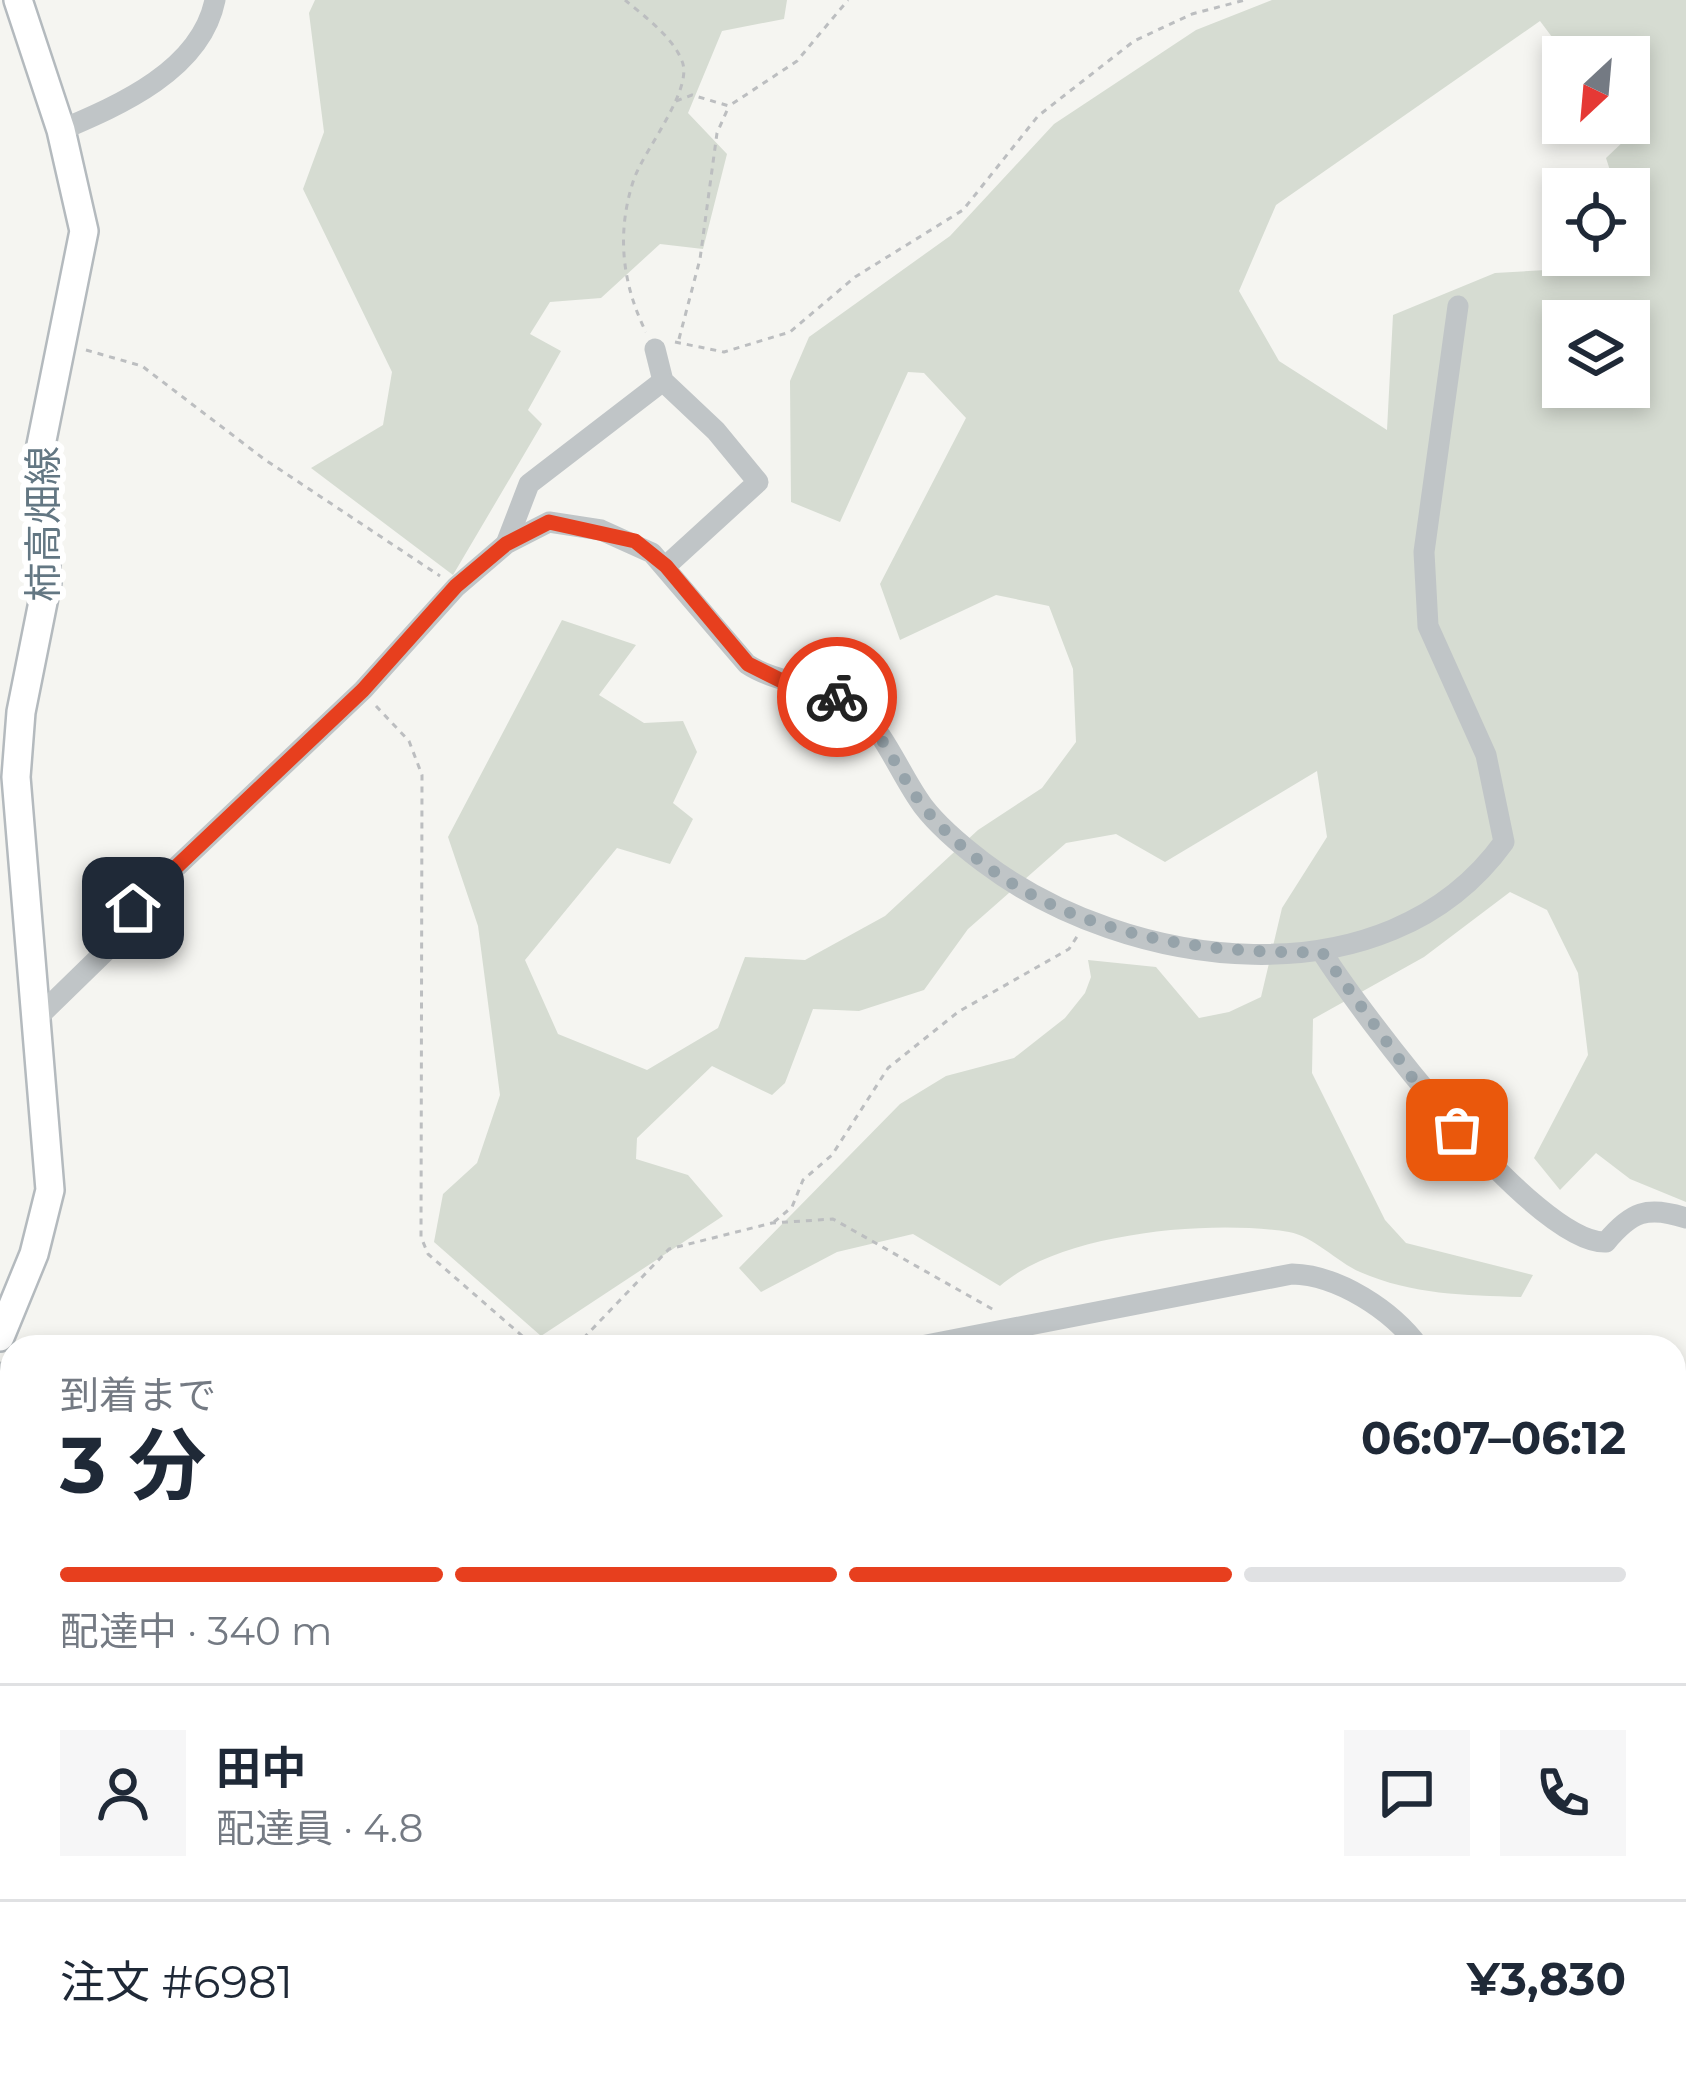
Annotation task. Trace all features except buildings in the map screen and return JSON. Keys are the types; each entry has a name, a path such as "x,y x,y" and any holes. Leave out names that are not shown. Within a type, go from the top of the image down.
{"main road":[{"name":"柿高畑線","path":"1,1335 34,1254 50,1190 17,759 21,712 46,600 38,460 84,231 61,130 19,0"}],"street":[{"path":"61,130 111,109 177,64 199,42 215,0"},
{"path":"37,1018 114,943 148,893 363,690 456,586 506,544 549,522 635,541 666,566 748,664 765,676 854,706 924,807 985,864 1089,919 1129,935 1208,951 1322,952 1394,926 1481,874 1504,842 1486,755 1428,626 1424,552 1458,306"},
{"path":"655,349 663,381 716,431 758,482 666,566"},
{"path":"506,544 529,484 663,381"},
{"path":"1322,952 1427,1098 1558,1222 1594,1243 1606,1242 1627,1216 1642,1210 1686,1218"},
{"path":"975,1335 1274,1275 1312,1274 1391,1317 1408,1335"}],"path":[{"path":"625,0 682,58 686,77 634,180 622,245 628,292 655,349 679,341 724,352 790,332 855,278 964,211 1038,116 1134,41 1192,14 1245,0"},
{"path":"679,341 700,260 717,133 730,106 797,61 848,0"},
{"path":"674,101 692,95 730,106"},
{"path":"64,344 142,366 264,459 456,586"},
{"path":"363,690 409,741 422,775 421,1238 428,1254 521,1335"},
{"path":"772,1223 792,1207 802,1180 832,1155 888,1067 958,1012 1069,949 1089,919"},
{"path":"587,1335 669,1249 772,1223 833,1219 1024,1325"}],"shaded area":[{"path":"315,0 787,0 784,19 722,31 688,113 727,154 703,249 660,244 601,298 550,302 530,334 561,351 528,410 542,424 453,575 311,468 383,425 392,372 303,189 324,132 309,13"},
{"path":"1272,0 1686,0 1686,1202 1630,1179 1596,1153 1560,1190 1534,1158 1588,1055 1578,973 1547,910 1510,892 1424,957 1313,1019 1312,1073 1385,1220 1406,1243 1533,1275 1521,1297 1400,1285 1360,1272 1298,1234 1256,1228 1178,1229 1097,1242 1059,1253 1000,1286 913,1234 837,1252 761,1292 739,1268 900,1104 946,1076 1014,1058 1065,1018 1085,993 1091,977 1088,960 1156,967 1199,1018 1229,1012 1261,997 1282,908 1327,837 1317,771 1165,862 1116,834 1066,843 968,929 924,990 859,1011 813,1009 785,1083 772,1095 712,1066 637,1138 636,1159 688,1175 723,1216 543,1335 434,1242 443,1194 477,1163 500,1095 478,926 448,837 562,620 636,645 599,695 644,723 683,721 697,752 673,803 693,819 670,864 617,848 525,960 558,1034 647,1070 718,1028 745,957 805,960 885,916 978,830 1042,788 1076,742 1073,669 1049,606 996,595 900,640 880,584 966,418 924,373 908,372 840,522 791,502 790,381 809,337 950,236 1054,124 1196,30","holes":["1540,21 1551,36 1650,36 1650,144 1621,144 1606,158 1609,168 1650,168 1650,276 1495,273 1393,315 1387,430 1279,361 1239,291 1276,205"]}],"way so far":[{"path":"837,697 871,724 924,807 944,828 985,864 1062,907 1163,944 1235,953 1322,952 1427,1098 1457,1130"}],"route":[{"path":"133,908 363,690 456,586 506,544 549,522 635,541 666,566 748,664 765,676 837,697"}]}
